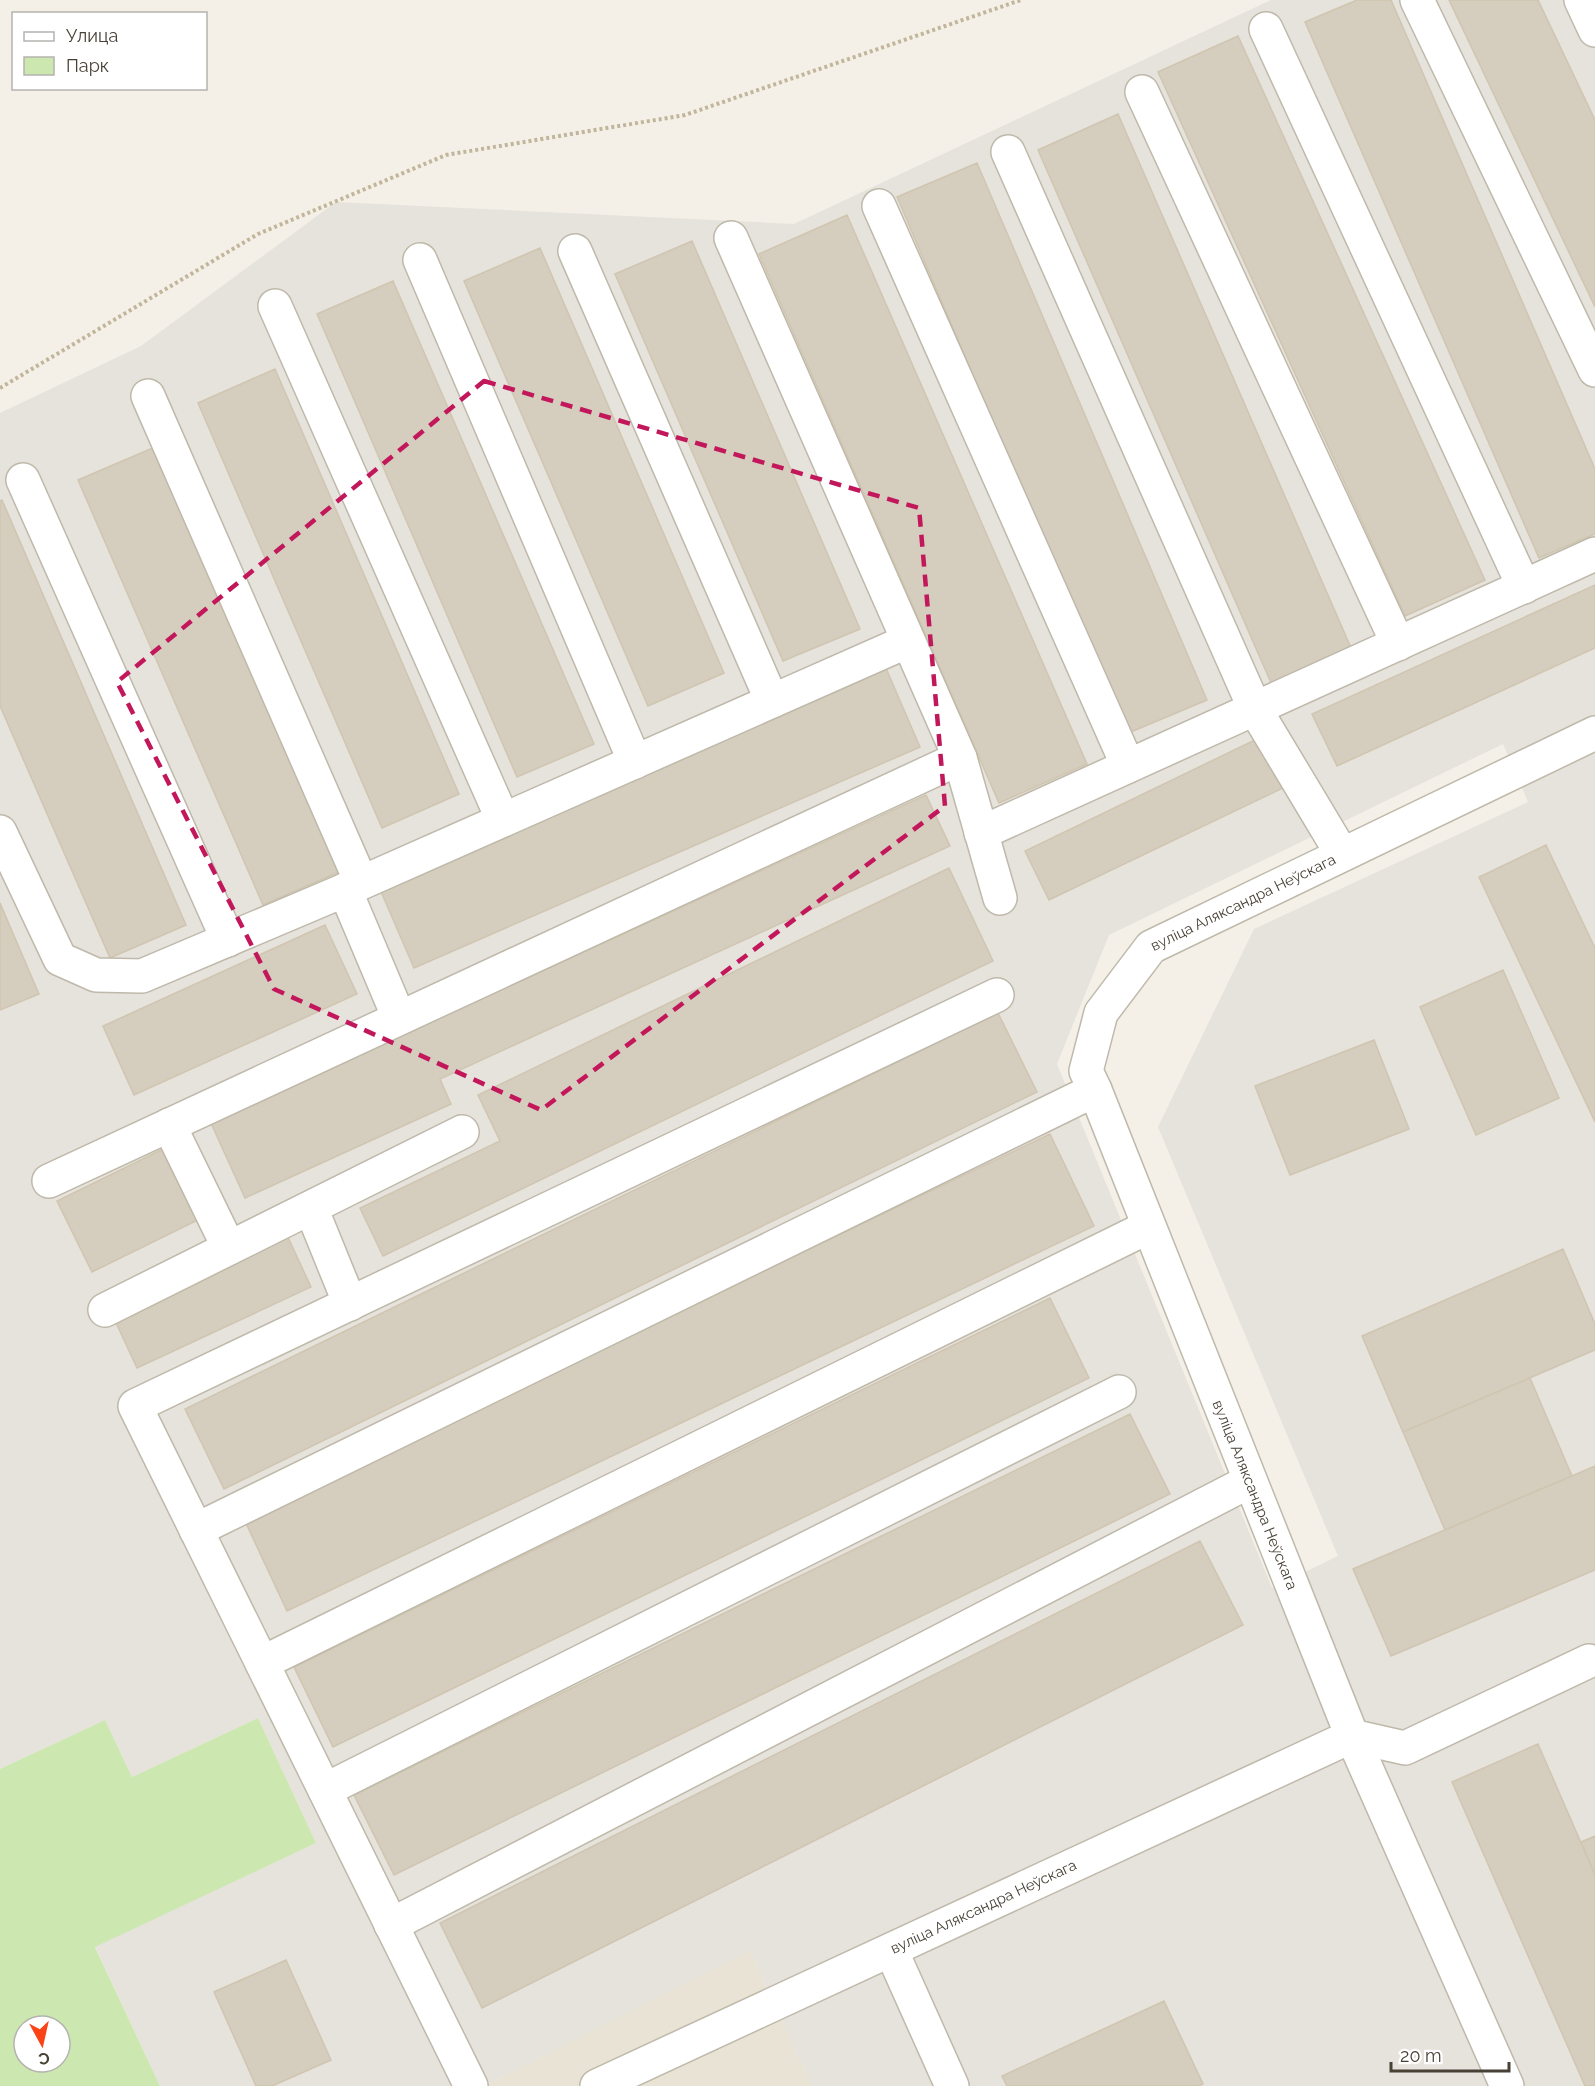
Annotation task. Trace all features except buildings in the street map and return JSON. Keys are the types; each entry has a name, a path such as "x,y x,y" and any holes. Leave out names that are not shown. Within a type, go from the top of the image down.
{"street":[{"path":"1417,0 1595,370"},
{"path":"1581,0 1595,30"},
{"path":"1266,29 1524,587"},
{"path":"1142,92 1398,644"},
{"path":"1008,152 1255,709 1342,855"},
{"path":"879,207 1128,766"},
{"path":"731,238 960,758 1000,898"},
{"path":"575,251 772,701"},
{"path":"420,260 635,762"},
{"path":"275,306 503,820"},
{"path":"148,396 353,886 399,1018"},
{"path":"23,480 228,940"},
{"path":"981,833 1595,554"},
{"path":"0,832 60,960 96,975 142,976 353,886 908,641"},
{"name":"вуліца Аляксандра Неўскага","path":"597,2086 1352,1736 1086,1071 1101,1014 1151,947 1595,733"},
{"path":"49,1181 960,758"},
{"path":"471,2086 135,1406 997,995"},
{"path":"196,1530 1095,1090"},
{"path":"169,1125 230,1248"},
{"path":"105,1310 462,1132"},
{"path":"311,1208 350,1304"},
{"path":"262,1663 1148,1227"},
{"path":"325,1790 1119,1392"},
{"path":"391,1925 1250,1481"},
{"path":"1352,1736 1405,1748 1589,1660"},
{"path":"1352,1736 1507,2086"},
{"path":"891,1950 952,2086"}],"path":[{"path":"0,388 258,234 446,155 684,115 1022,0"}],"highlighted area":[{"path":"484,381 919,508 945,806 541,1110 274,989 117,682"}],"shaded area":[{"path":"1271,0 1595,0 1595,2086 812,2086 750,1950 484,2086 160,2086 95,1946 316,1843 258,1718 132,1777 105,1720 0,1769 0,413 141,346 336,202 794,224","holes":["1503,744 1528,802 1254,929 1158,1127 1338,1556 1272,1588 1057,1064 1109,935"]},
{"path":"750,1950 812,2086 484,2086"}],"green space":[{"path":"258,1718 316,1843 95,1947 160,2086 0,2086 0,1769 105,1720 132,1777"}]}
